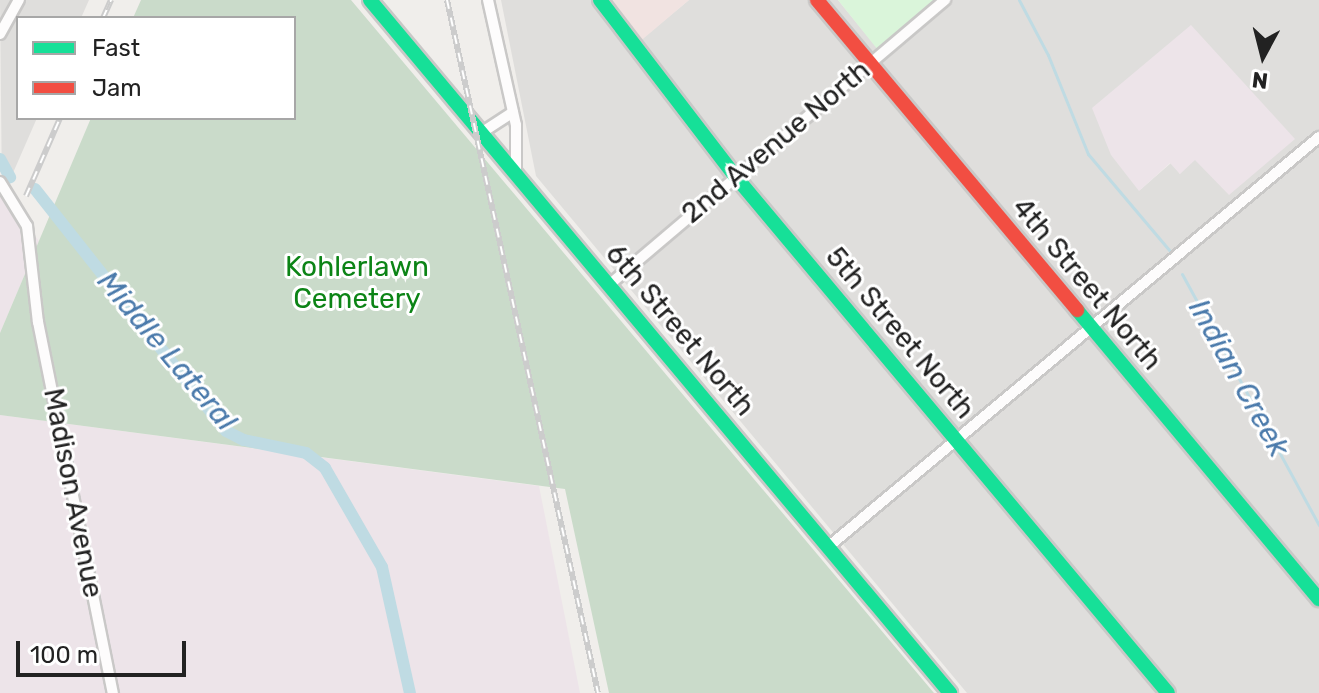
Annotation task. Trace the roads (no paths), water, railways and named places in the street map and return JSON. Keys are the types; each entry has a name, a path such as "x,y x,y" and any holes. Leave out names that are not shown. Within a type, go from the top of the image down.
{"street":[{"path":"0,34 19,0"},
{"name":"6th Street North","path":"370,0 950,693"},
{"path":"488,0 513,112 516,175"},
{"name":"5th Street North","path":"600,0 735,176 1168,693"},
{"name":"4th Street North","path":"817,0 1319,599"},
{"name":"2nd Avenue North","path":"609,285 945,0"},
{"path":"481,133 513,112"},
{"path":"828,547 1319,137"},
{"name":"Madison Avenue","path":"0,182 27,226 34,293 113,693"}],"waterway":[{"name":"Indian Creek","path":"1019,0 1048,55 1088,154 1169,250"},
{"name":"Middle Lateral","path":"0,159 10,177"},
{"name":"Middle Lateral","path":"35,189 226,431 244,440 306,453 325,468 382,567 410,693"},
{"name":"Indian Creek","path":"1182,274 1319,525"}],"railway":[{"path":"104,16 111,0"},
{"path":"447,0 598,693"},
{"path":"26,196 59,120"}],"park label":[{"name":"Kohlerlawn Cemetery","path":"357,283"}]}
